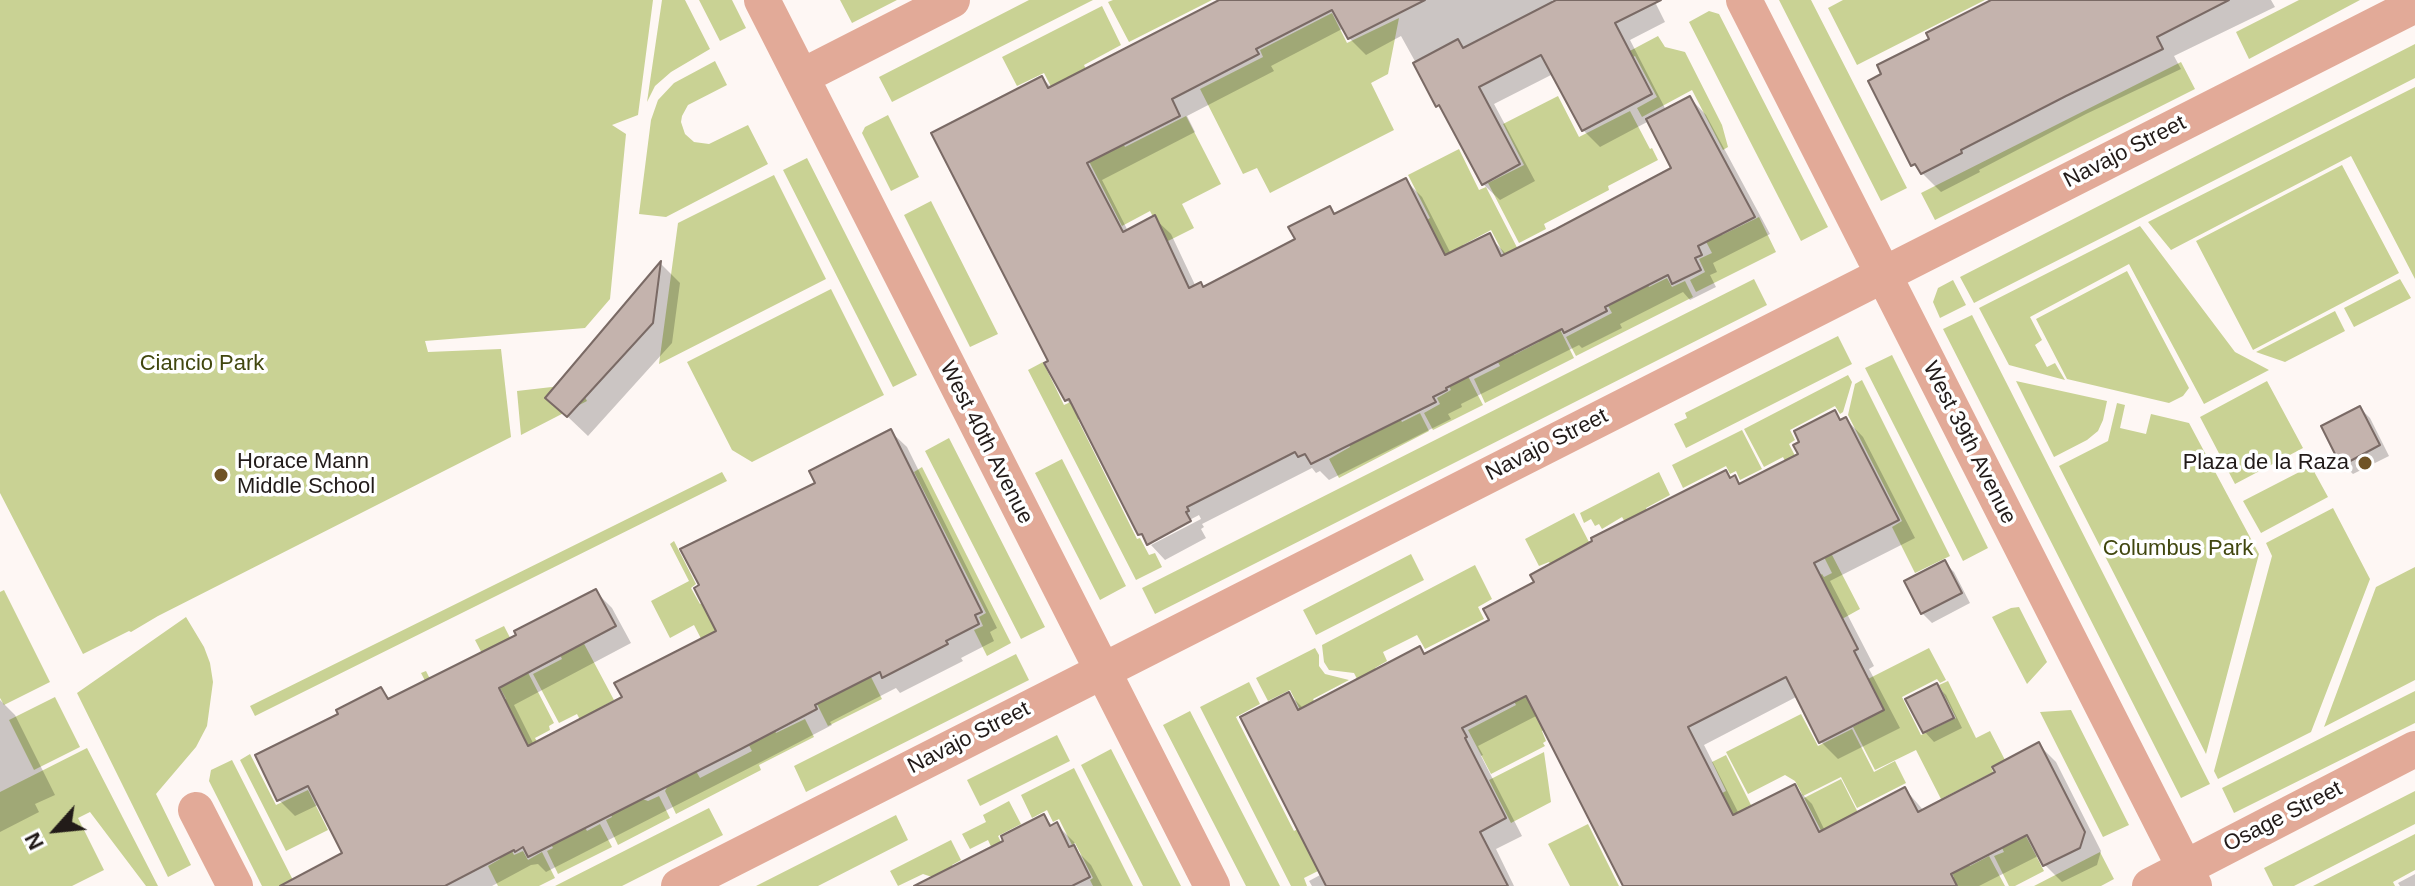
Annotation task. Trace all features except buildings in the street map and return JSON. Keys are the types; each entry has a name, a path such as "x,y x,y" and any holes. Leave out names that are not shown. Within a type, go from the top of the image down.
{"street":[{"name":"West 40th Avenue","path":"762,0 1212,886"},
{"path":"801,77 952,0"},
{"name":"West 39th Avenue","path":"1744,0 2190,877"},
{"name":"Navajo Street","path":"679,886 2415,5"},
{"name":"Osage Street","path":"2150,886 2190,877 2415,749"},
{"path":"196,810 235,886"}],"green space":[{"name":"Ciancio Park","path":"0,0 653,0 638,115 612,125 626,134 610,299 585,328 425,341 428,352 501,349 511,437 83,654 0,493"},
{"path":"662,0 685,0 710,49 671,72 655,86 647,102"},
{"path":"699,0 732,0 746,28 720,41"},
{"path":"840,0 897,0 852,23"},
{"path":"1029,0 1093,0 892,102 879,77"},
{"path":"1212,0 1129,42 1108,2"},
{"path":"1779,0 1811,0 1907,188 1881,201"},
{"path":"1843,0 1985,0 1857,65 1828,8"},
{"path":"2299,0 2360,0 2249,59 2236,32"},
{"path":"1102,6 1121,45 1084,65 1125,147 1186,116 1221,184 1182,204 1194,228 1166,242 1150,211 1122,226 1044,73 1017,86 1002,57"},
{"path":"1709,11 1719,14 1828,227 1801,241 1689,22"},
{"path":"1332,13 1347,43 1399,18 1388,74 1371,83 1394,130 1270,193 1257,168 1243,174 1200,89 1263,57 1260,50"},
{"path":"1658,36 1665,47 1685,52 1722,125 1728,147 1723,150 1692,90 1642,117 1637,108 1657,97 1635,56 1612,68 1609,62"},
{"path":"2415,44 2415,78 1974,303 1960,277"},
{"path":"715,61 727,85 688,105 681,122 685,134 694,142 709,144 748,125 768,164 666,217 639,214 651,120 658,100 674,83"},
{"path":"2181,62 2195,89 1935,220 1921,193"},
{"path":"2415,87 2415,279 2351,156 2171,250 2148,222"},
{"path":"1558,96 1579,137 1630,111 1658,160 1544,224 1546,229 1519,243 1488,183 1524,165 1503,124"},
{"path":"888,115 919,177 891,191 862,133 865,127"},
{"path":"1459,149 1479,190 1486,187 1547,306 1534,312 1491,230 1463,245 1470,259 1450,270 1412,228 1430,218 1408,175"},
{"path":"807,158 917,375 893,387 783,170"},
{"path":"2342,165 2399,273 2253,350 2196,241"},
{"path":"774,175 826,279 659,364 678,223"},
{"path":"931,201 998,334 970,347 904,215"},
{"path":"1759,217 1776,252 1696,292 1690,280 1705,272 1699,259 1712,253 1702,234 1717,226 1722,235"},
{"path":"2140,226 2235,352 2269,370 2204,404 2129,264 2030,317 2042,340 2035,345 2047,367 2055,363 2065,380 2009,365 1979,308"},
{"path":"2127,271 2189,388 2183,396 2169,403 2067,379 2036,319"},
{"path":"1642,272 1649,287 1667,278 1672,287 1685,281 1693,297 1576,356 1566,337 1612,313 1601,293"},
{"path":"1754,279 1767,305 1155,614 1142,588"},
{"path":"2400,279 2411,298 2354,327 2344,308"},
{"path":"1953,280 1966,305 1940,318 1933,302 1938,288"},
{"path":"831,289 884,395 752,462 732,450 687,362"},
{"path":"1549,307 1574,358 1485,403 1474,379 1500,366 1494,354 1509,347 1514,355 1539,342 1527,318"},
{"path":"2335,311 2345,331 2285,362 2256,352"},
{"name":"Columbus Park","path":"1972,315 2210,784 2181,798 1943,329"},
{"path":"1415,319 1457,355 1483,405 1433,430 1424,413 1440,404 1437,398 1451,390"},
{"path":"1838,336 1852,364 1686,448 1674,424 1687,418 1685,413"},
{"path":"1892,355 1988,548 1963,561 1865,368"},
{"path":"1043,362 1064,405 1085,395 1078,420 1137,539 1140,538 1149,555 1155,553 1162,567 1136,580 1028,370"},
{"path":"1848,375 1852,382 1843,412 1840,414 1835,406 1790,430 1795,440 1789,444 1839,542 1829,547 1783,457 1764,467 1744,429"},
{"path":"1862,380 1950,556 1915,573 1892,527 1902,521 1848,415 1855,384"},
{"path":"2016,381 2107,401 2098,431 2054,457"},
{"name":"Columbus Park","path":"2267,381 2303,448 2235,484 2200,417"},
{"path":"578,384 587,401 521,435 517,391"},
{"name":"Columbus Park","path":"2117,403 2125,405 2120,428 2146,434 2151,414 2189,423 2259,554 2206,754 2059,466 2108,441"},
{"path":"1397,413 1402,422 1420,413 1429,431 1339,478 1329,459 1350,447 1345,436"},
{"path":"1742,430 1762,469 1740,480 1736,471 1730,474 1726,466 1683,488 1672,465"},
{"path":"949,438 1045,627 1021,639 925,451"},
{"path":"1062,459 1126,586 1100,600 1035,473"},
{"name":"Columbus Park","path":"2311,466 2328,497 2261,533 2243,501"},
{"path":"922,467 1011,643 987,656 974,630 983,626 979,617 986,613 914,472"},
{"path":"722,472 727,481 255,716 250,706"},
{"path":"1659,472 1670,495 1646,508 1650,518 1629,529 1622,517 1602,529 1599,524 1595,526 1591,519 1584,523 1580,513"},
{"name":"Columbus Park","path":"2333,508 2370,579 2311,732 2218,779 2214,771 2272,556 2266,543"},
{"path":"1574,513 1604,571 1553,568 1549,562 1539,566 1525,539"},
{"path":"674,541 696,584 691,588 700,604 719,595 718,618 776,733 805,719 814,737 759,765 761,770 676,814 665,791 676,772 692,764 700,778 752,751 745,738 751,735 694,625 670,638 651,601 689,581 670,544"},
{"path":"1830,551 1860,609 1842,619 1794,589 1822,574 1824,577 1832,573 1823,555"},
{"path":"1411,554 1424,580 1316,635 1303,610"},
{"path":"1475,565 1492,599 1478,607 1484,619 1425,649 1417,635 1383,652 1387,661 1375,668 1429,774 1412,788 1354,673 1329,670 1324,662 1322,645"},
{"path":"2415,567 2415,680 2324,727 2376,587"},
{"path":"4,590 50,682 4,705 0,698 0,592"},
{"path":"2019,607 2047,662 2027,684 1992,617"},
{"path":"186,617 204,647 213,682 207,726 196,747 156,794 191,865 168,877 77,693"},
{"path":"573,623 614,700 589,714 631,795 648,801 659,796 670,818 618,845 606,820 612,817 607,808 622,800 577,714 559,723 533,674 562,659 550,635"},
{"path":"504,626 554,723 549,726 550,730 535,738 587,831 600,824 612,847 558,874 547,851 553,848 480,713 506,699 475,640"},
{"path":"1477,628 1560,721 1542,731 1545,746 1491,774 1468,730 1516,705"},
{"path":"1315,648 1319,666 1325,674 1349,680 1313,699 1336,743 1321,751 1290,690 1268,701 1256,678"},
{"path":"1929,648 1946,680 1940,683 1937,679 1902,697 1921,735 1956,718 1939,685 1948,681 1976,738 1990,731 2005,760 1991,767 1993,772 1941,799 1916,750 1875,770 1853,727 1884,710 1868,679"},
{"path":"1016,654 1029,680 806,792 794,766"},
{"path":"426,671 514,855 523,851 528,860 542,852 555,878 539,886 498,886 488,866 500,859 477,815 447,723 421,673"},
{"path":"871,677 882,699 828,726 816,702"},
{"path":"1249,682 1260,704 1236,717 1294,831 1311,823 1332,864 1304,878 1307,886 1291,886 1200,707"},
{"path":"2415,691 2415,723 2234,813 2222,788"},
{"path":"55,697 80,747 34,770 9,720"},
{"path":"2071,710 2129,825 2103,837 2040,712"},
{"path":"1190,711 1280,886 1246,886 1163,725"},
{"path":"1801,714 1818,746 1852,729 1874,772 1895,761 1906,783 1857,808 1841,777 1803,796 1795,781 1785,775 1748,794 1726,752"},
{"path":"1057,735 1070,761 980,806 967,780"},
{"path":"87,748 158,886 146,886 90,812 78,818 104,870 72,886 0,886 0,792"},
{"path":"1111,749 1181,886 1143,886 1081,765"},
{"path":"1544,752 1551,802 1511,823 1489,780"},
{"path":"250,754 276,805 308,790 328,830 286,851 240,760"},
{"path":"1726,755 1775,863 1689,810 1726,791 1712,762"},
{"path":"232,760 296,886 262,886 209,781 211,770"},
{"path":"1074,768 1133,886 1093,886 1090,880 1093,878 1059,819 1053,822 1047,810 1032,818 1021,795"},
{"path":"1994,774 2044,871 2015,886 2009,886 1994,856 2004,852 1999,842"},
{"path":"1841,779 1895,886 1826,840 1804,798"},
{"path":"2415,791 2415,824 2294,886 2273,886 2264,868"},
{"path":"1009,801 1021,824 998,836 1004,848 994,853 988,840 970,849 962,834 986,822 983,815"},
{"path":"709,808 723,835 622,886 555,886"},
{"path":"896,815 908,840 818,886 756,886"},
{"path":"1588,824 1619,886 1570,886 1548,844"},
{"path":"2415,834 2415,870 2393,882 2395,886 2313,886"},
{"path":"951,840 961,860 952,865 957,876 937,886 932,877 923,874 898,886 890,871"},
{"path":"1961,849 1970,866 1989,856 2005,886 1947,886 1954,877 1944,858"},
{"path":"2100,852 2114,879 2101,886 2034,886"}],"place":[{"name":"Plaza de la Raza","path":"2365,463"},
{"name":"Horace Mann Middle School","path":"221,475"}]}
